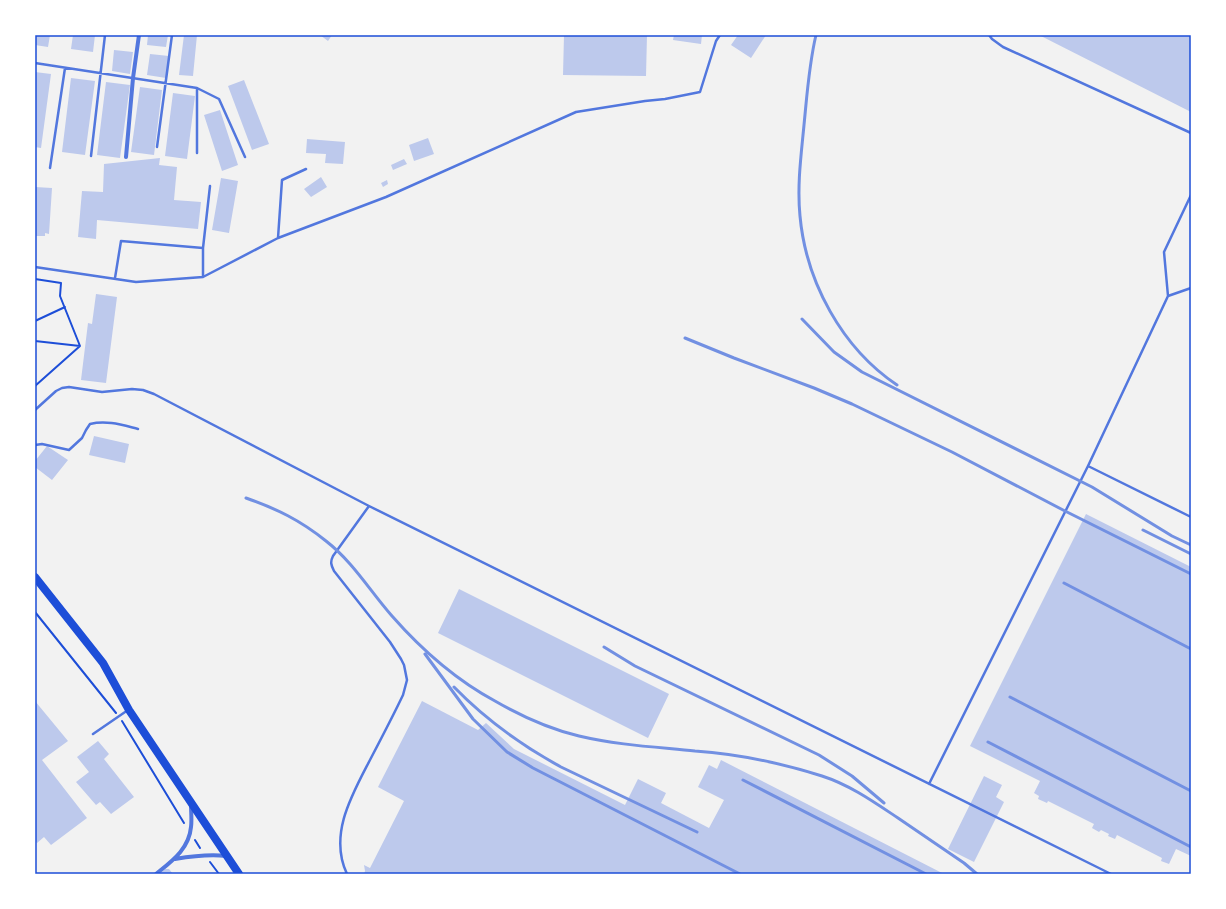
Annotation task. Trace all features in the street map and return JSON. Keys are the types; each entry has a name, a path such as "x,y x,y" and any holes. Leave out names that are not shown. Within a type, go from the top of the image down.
{"main road":[{"path":"35,577 103,663 129,710 239,874"}],"street":[{"path":"126,157 133,78 139,35"},
{"path":"156,874 175,859 185,847 191,828 191,803"},
{"path":"175,859 205,855 227,856"}],"lane":[{"path":"91,156 105,35"},
{"path":"157,147 172,35"},
{"path":"35,267 136,282 203,277 278,238 386,197 576,112 700,92 716,41 720,35"},
{"path":"989,35 1002,47 1191,133"},
{"path":"35,64 197,88 219,99 245,158"},
{"path":"50,168 65,68"},
{"path":"197,88 198,153"},
{"path":"278,238 282,180 306,169"},
{"path":"203,277 203,248 210,186"},
{"path":"929,784 1088,466 1168,296 1164,252 1191,195"},
{"path":"115,278 121,241 203,248"},
{"path":"1168,296 1191,288"},
{"path":"35,410 56,391 62,388 102,392 132,389 143,390 154,394 369,506 1111,874"},
{"path":"35,445 42,444 69,450 82,438 90,424 99,422 108,422 138,429"},
{"path":"1088,466 1191,517"},
{"path":"347,874 341,852 341,831 345,812 352,795 403,695 406,680 404,666 390,642 334,571 331,562 333,556 369,506"},
{"path":"92,734 129,710"},
{"path":"1101,874 1103,870"}],"path":[{"path":"35,279 61,283 60,296 80,346"},
{"path":"35,321 65,307"},
{"path":"36,341 80,346"},
{"path":"35,386 80,346"},
{"path":"35,612 119,716 190,833 219,874"}],"building":[{"path":"35,35 50,35 48,47 35,45"},
{"path":"73,35 95,35 93,52 71,49"},
{"path":"148,35 168,35 166,47 147,45"},
{"path":"184,35 197,35 193,76 179,75"},
{"path":"320,35 332,35 328,41"},
{"path":"564,35 647,35 646,76 563,75"},
{"path":"674,35 702,35 701,44 673,40"},
{"path":"738,35 766,35 751,58 731,45"},
{"path":"1039,35 1191,35 1191,112"},
{"path":"114,50 133,52 130,74 112,71"},
{"path":"150,54 169,56 166,78 147,75"},
{"path":"35,72 51,74 41,148 35,147"},
{"path":"71,78 95,81 85,155 62,152"},
{"path":"244,80 269,144 252,150 228,86"},
{"path":"106,82 130,85 120,158 97,155"},
{"path":"140,87 162,90 154,155 131,152"},
{"path":"173,93 195,96 187,159 165,156"},
{"path":"220,110 238,165 222,171 204,115"},
{"path":"428,138 434,154 414,161 409,145"},
{"path":"307,139 345,142 343,164 325,163 326,154 306,153"},
{"path":"160,158 159,165 177,167 174,200 201,202 198,229 97,220 96,239 78,237 82,191 103,192 104,164"},
{"path":"404,159 407,164 393,170 391,165"},
{"path":"321,177 327,187 311,197 304,189"},
{"path":"221,178 238,181 229,233 212,230"},
{"path":"387,180 388,184 383,187 381,183"},
{"path":"35,187 52,188 49,234 45,233 45,236 35,236"},
{"path":"96,294 117,297 106,383 81,380 88,323 92,324"},
{"path":"94,436 129,444 125,463 89,455"},
{"path":"47,446 68,460 52,480 35,467 35,461"},
{"path":"1086,514 1191,567 1191,856 1176,849 1169,864 1161,861 1162,858 1117,835 1115,839 1108,836 1109,834 1101,830 1099,832 1092,828 1094,824 1048,801 1047,803 1038,799 1039,796 1034,793 1040,781 970,746"},
{"path":"459,589 669,694 648,738 438,633"},
{"path":"35,701 68,741 42,760 87,818 51,845 44,837 37,843 35,841"},
{"path":"422,701 478,730 486,723 514,749 625,805 638,779 666,793 661,803 709,828 724,800 698,787 709,765 717,769 721,760 944,874 364,874 364,865 370,868 404,801 378,787"},
{"path":"98,741 109,754 104,759 134,797 111,814 100,802 96,805 76,782 89,772 77,757"},
{"path":"984,776 1002,785 996,797 1004,802 974,862 948,849"},
{"path":"165,869 169,869 173,874 159,874"}],"railway":[{"path":"816,35 808,80 800,171 799,205 804,241 810,265 819,289 830,311 844,333 859,352 877,370 897,385"},
{"path":"802,319 834,352 862,372 1092,487 1172,536 1191,545"},
{"path":"685,338 852,404 952,452 1191,574"},
{"path":"246,498 268,506 288,516 307,527 326,541 345,558 392,616 427,652 467,684 515,712 557,730 593,739 743,757 775,763 822,776 842,784 871,800 964,863 977,874"},
{"path":"1143,530 1191,554"},
{"path":"1064,583 1191,649"},
{"path":"604,647 635,666 819,755 852,776 884,803"},
{"path":"425,654 473,719 507,752 533,768 740,874"},
{"path":"454,687 491,721 546,759 697,832"},
{"path":"1010,697 1191,791"},
{"path":"988,742 1191,847"},
{"path":"743,780 926,874"}]}
